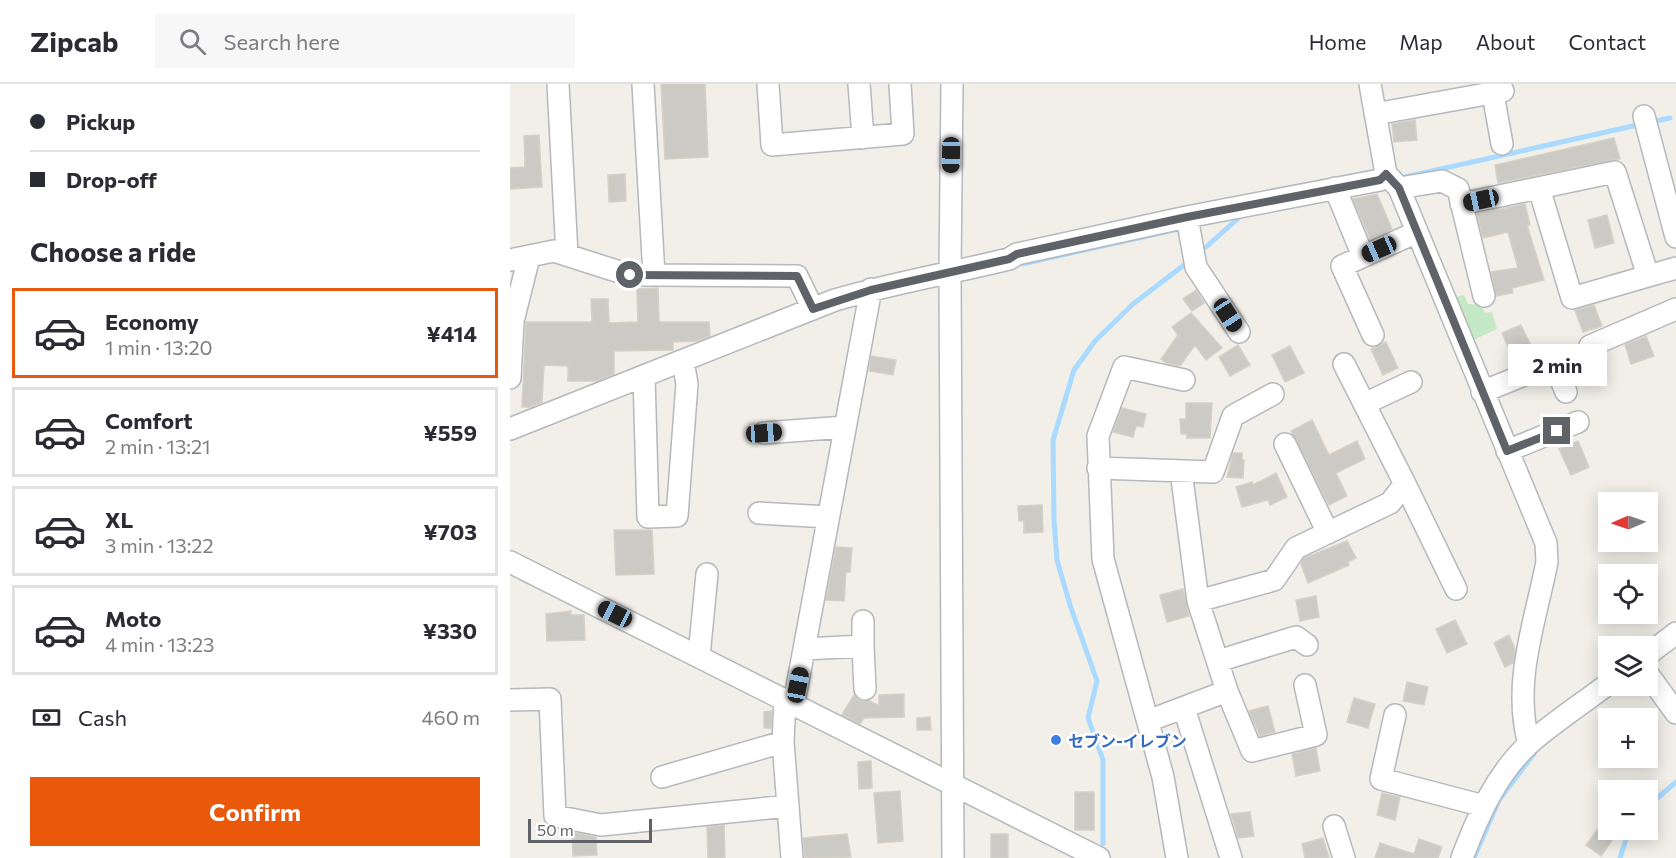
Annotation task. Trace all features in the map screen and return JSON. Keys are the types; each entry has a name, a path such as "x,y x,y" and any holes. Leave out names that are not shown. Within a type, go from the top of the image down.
{"street":[{"path":"558,84 567,255"},
{"path":"643,84 654,274"},
{"path":"768,84 772,145 903,134 900,84"},
{"path":"859,84 863,138"},
{"path":"952,84 950,274 953,858"},
{"path":"1370,84 1381,114 1392,181 1417,232 1486,391 1546,543 1543,583 1523,676 1524,723 1529,744"},
{"path":"1381,114 1498,92 1502,144"},
{"path":"1645,121 1676,237"},
{"path":"1461,204 1615,172 1648,276"},
{"path":"510,429 644,381 813,309 871,290 950,274 1009,259 1017,254 1187,217 1337,193 1380,180 1442,180 1458,189 1484,296"},
{"path":"1539,188 1572,298 1676,268"},
{"path":"1337,193 1360,249"},
{"path":"1187,217 1196,267 1239,332"},
{"path":"1373,335 1342,266 1417,232"},
{"path":"510,378 519,259 554,251 630,275 797,276 813,309"},
{"path":"792,858 783,742 789,701 804,649 871,290"},
{"path":"1590,346 1676,309"},
{"path":"1486,391 1554,363 1566,392"},
{"path":"1344,364 1406,484 1456,589"},
{"path":"644,381 648,517 677,516 687,384 685,365"},
{"path":"1177,858 1163,777 1103,559 1098,436 1124,368 1184,380"},
{"path":"1364,404 1411,382"},
{"path":"1098,468 1213,472 1233,416 1273,394"},
{"path":"1511,450 1578,422"},
{"path":"764,433 845,427"},
{"path":"1285,444 1328,533"},
{"path":"1181,471 1198,601 1227,692 1252,752 1316,735 1305,685"},
{"path":"1198,601 1274,580 1296,548 1390,503 1406,484"},
{"path":"759,513 828,517"},
{"path":"510,562 1099,858"},
{"path":"699,656 707,574"},
{"path":"863,621 865,689"},
{"path":"1658,647 1676,633"},
{"path":"1218,661 1296,637 1307,645"},
{"path":"804,649 863,646"},
{"path":"1658,688 1676,713"},
{"path":"1148,721 1227,692"},
{"path":"1462,858 1496,784 1529,744 1598,692"},
{"path":"510,700 550,699 555,816 601,825 788,806"},
{"path":"1184,708 1231,858"},
{"path":"1395,715 1381,780 1484,806"},
{"path":"662,777 783,742"},
{"path":"1334,826 1344,858"}],"green space":[{"path":"1464,295 1468,304 1481,305 1485,313 1492,312 1497,329 1471,341 1453,297"}],"building":[{"path":"661,84 705,84 708,157 665,159"},
{"path":"1415,120 1417,140 1394,142 1392,124"},
{"path":"539,135 542,187 510,189 510,168 525,167 524,136"},
{"path":"1614,138 1620,159 1498,183 1495,165"},
{"path":"625,174 626,201 609,202 608,175"},
{"path":"1377,194 1392,229 1370,239 1353,199"},
{"path":"1525,204 1530,225 1527,225 1544,280 1512,288 1513,293 1496,296 1491,272 1518,268 1508,232 1483,238 1477,214"},
{"path":"1607,215 1614,243 1595,248 1588,220"},
{"path":"658,288 659,322 709,322 710,336 697,341 673,342 673,350 614,351 614,374 597,381 568,381 568,366 544,365 542,402 531,407 522,407 526,322 592,322 591,299 608,299 609,323 638,322 637,289"},
{"path":"1196,290 1204,303 1192,311 1183,299"},
{"path":"1594,305 1602,326 1583,332 1575,310"},
{"path":"1191,313 1222,348 1206,360 1195,345 1180,366 1166,363 1161,359 1178,335 1172,327"},
{"path":"1521,325 1533,350 1513,359 1502,333"},
{"path":"1646,336 1654,356 1631,364 1625,345"},
{"path":"1386,342 1398,368 1383,375 1371,349"},
{"path":"1238,345 1250,365 1230,376 1219,357"},
{"path":"1290,346 1304,373 1285,382 1272,355"},
{"path":"871,356 896,360 893,375 869,371"},
{"path":"1186,403 1212,403 1210,438 1187,438 1187,434 1181,434 1180,419 1186,419"},
{"path":"1122,408 1146,414 1143,427 1136,426 1133,437 1113,432"},
{"path":"1312,420 1329,455 1357,441 1365,459 1336,473 1347,496 1329,505 1291,431"},
{"path":"1578,441 1589,467 1571,475 1559,449"},
{"path":"1233,453 1242,453 1243,478 1227,477"},
{"path":"1276,473 1287,497 1270,505 1268,500 1242,507 1236,487 1252,482 1253,485"},
{"path":"1042,505 1043,532 1024,533 1024,521 1019,521 1018,506"},
{"path":"614,530 652,530 654,574 616,575"},
{"path":"1347,541 1356,558 1348,562 1349,565 1308,583 1301,564 1304,558"},
{"path":"836,547 852,548 850,572 846,572 844,601 826,600"},
{"path":"1183,589 1189,616 1167,622 1160,595"},
{"path":"1316,596 1319,617 1300,621 1296,600"},
{"path":"571,611 571,615 584,615 585,640 547,641 546,614"},
{"path":"1455,620 1467,644 1447,653 1436,629"},
{"path":"1509,635 1515,649 1513,663 1505,667 1494,643"},
{"path":"1407,682 1428,687 1424,705 1403,701"},
{"path":"904,694 904,717 864,718 860,724 842,715 854,695 860,701 870,701 879,706 879,695"},
{"path":"1354,698 1375,704 1368,728 1347,722"},
{"path":"1268,706 1275,732 1260,736 1249,711"},
{"path":"772,711 771,728 764,728 764,712"},
{"path":"930,717 931,730 917,730 917,718"},
{"path":"1316,748 1320,771 1296,776 1292,754"},
{"path":"871,761 872,788 859,789 858,762"},
{"path":"900,791 903,841 878,843 874,793"},
{"path":"1075,792 1094,792 1094,830 1075,830"},
{"path":"1382,793 1400,797 1395,820 1377,815"},
{"path":"1250,812 1254,836 1238,838 1231,814"},
{"path":"724,825 725,858 708,858 707,827"},
{"path":"1598,829 1598,840 1612,840 1601,856 1586,845"},
{"path":"572,832 596,837 597,855 573,856"},
{"path":"847,834 851,857 805,858 803,838"},
{"path":"991,834 1008,834 1008,858 991,858"},
{"path":"1323,838 1329,858 1305,858 1302,844"},
{"path":"1419,839 1442,847 1438,858 1375,858 1380,843 1414,854"}],"waterway":[{"path":"1651,122 1670,118"},
{"path":"1405,177 1642,124"},
{"path":"1206,247 1243,214"},
{"path":"1022,264 1183,228"},
{"path":"1103,844 1103,760 1088,718 1097,681 1057,560 1053,440 1074,370 1095,341 1133,304 1184,265"},
{"path":"1474,858 1499,800 1536,751"},
{"path":"1658,798 1676,782"},
{"path":"1620,858 1626,840"}],"place":[{"name":"セブン-イレブン","path":"1056,740"}],"route":[{"path":"630,275 797,276 813,309 871,290 936,277 1009,259 1017,254 1187,217 1380,180 1386,174 1399,188 1507,451 1557,431"}]}
